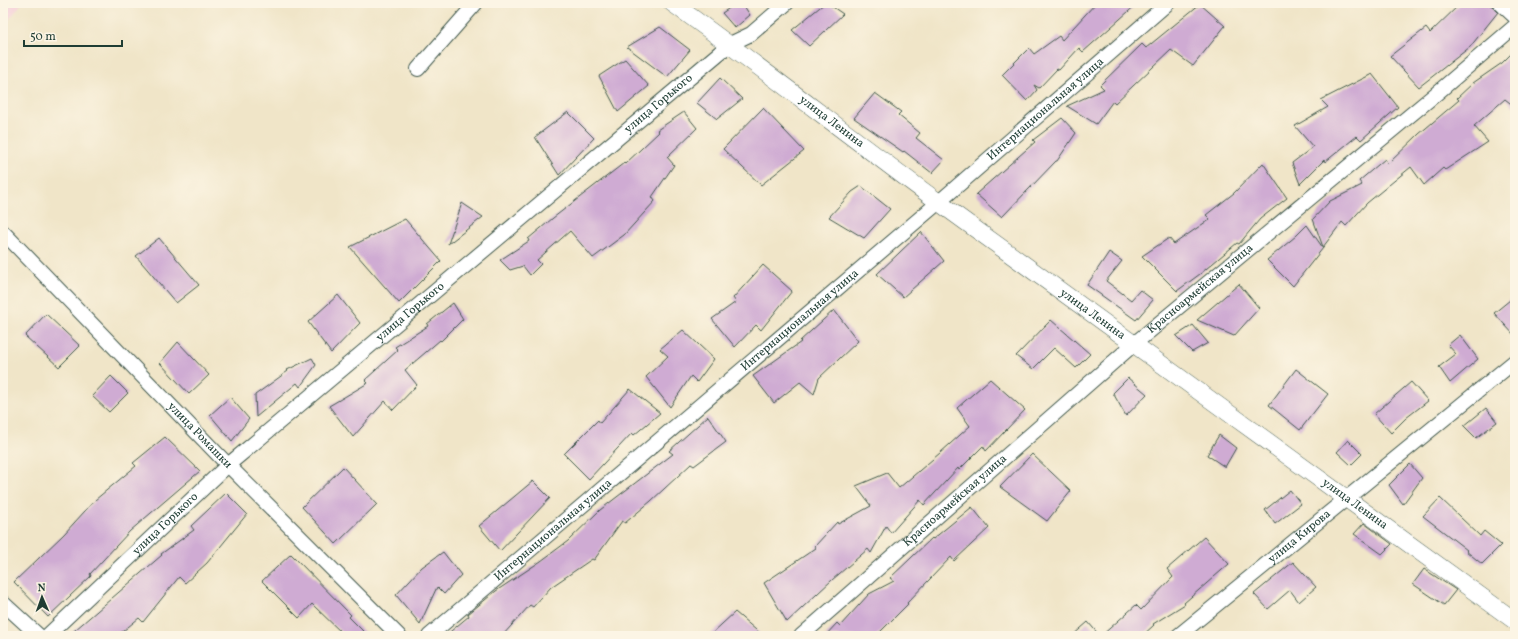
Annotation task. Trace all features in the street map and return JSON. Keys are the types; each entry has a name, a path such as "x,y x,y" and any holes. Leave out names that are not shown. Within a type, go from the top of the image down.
{"street":[{"path":"418,69 476,3"},
{"name":"улица Ленина","path":"672,3 730,44 939,202 1348,498 1515,621"},
{"name":"улица Горького","path":"47,636 228,465 730,44 752,34 787,3"},
{"name":"Интернациональная улица","path":"429,636 939,202 1168,3"},
{"path":"1500,3 1515,17"},
{"name":"Красноармейская улица","path":"801,636 1134,344 1437,93 1515,26"},
{"name":"улица Ромашки","path":"3,232 228,465 399,636"},
{"name":"улица Кирова","path":"1178,636 1515,361"},
{"path":"3,603 39,636"}],"shaded area":[{"path":"3,3 22,3 3,27"}],"building":[{"path":"737,3 742,3 750,15 735,28 722,13"},
{"path":"825,3 843,14 809,46 792,30"},
{"path":"1096,3 1138,3 1083,52 1079,48 1059,70 1057,69 1039,88 1034,85 1037,90 1027,101 1002,75 1029,48 1034,54 1059,36 1062,40"},
{"path":"1461,3 1487,3 1498,12 1470,47 1419,87 1390,56 1426,28 1430,33"},
{"path":"1200,4 1225,26 1193,66 1171,50 1115,103 1113,101 1096,124 1067,106 1104,89 1100,85 1142,44 1146,48"},
{"path":"660,27 690,50 667,77 627,47"},
{"path":"1515,50 1515,107 1505,99 1474,126 1488,142 1445,170 1443,168 1424,185 1411,167 1367,203 1346,226 1342,222 1323,247 1313,219 1330,201 1362,185 1359,181 1385,159 1388,164 1419,134 1459,100 1457,98 1473,83 1502,63"},
{"path":"625,59 649,86 618,112 599,76"},
{"path":"1372,74 1398,107 1361,140 1357,136 1325,162 1324,160 1300,184 1292,163 1313,147 1295,126 1328,107 1321,100"},
{"path":"720,78 742,99 717,119 697,103"},
{"path":"875,93 901,112 898,115 920,133 916,138 944,160 932,173 904,151 903,152 854,118"},
{"path":"763,108 804,151 761,185 723,149"},
{"path":"568,112 594,138 559,175 535,137"},
{"path":"684,112 697,128 667,157 674,165 652,197 655,201 624,235 593,258 570,231 537,260 541,264 530,275 523,266 510,270 500,260 529,241 528,239 553,218 624,163 625,164 659,132 657,130"},
{"path":"1062,118 1076,133 1057,161 1002,217 976,194 1035,142 1033,140"},
{"path":"1263,163 1287,198 1260,219 1239,244 1237,243 1177,291 1142,256 1169,238 1174,244 1210,219 1206,215 1234,193"},
{"path":"861,186 890,209 864,238 829,217 852,192"},
{"path":"462,203 483,217 448,244"},
{"path":"405,219 441,261 399,303 350,247"},
{"path":"1307,225 1323,248 1293,286 1267,260"},
{"path":"921,232 944,261 903,297 877,274"},
{"path":"159,238 199,285 176,303 136,256"},
{"path":"1109,252 1122,261 1106,281 1131,300 1140,290 1153,300 1136,320 1087,285"},
{"path":"763,265 792,291 761,330 756,325 735,347 712,319 736,302 733,298"},
{"path":"1239,284 1259,308 1234,336 1197,320"},
{"path":"338,295 360,323 331,353 308,322"},
{"path":"1510,300 1515,305 1515,336 1494,313"},
{"path":"453,303 463,319 441,341 440,340 405,370 417,385 393,410 385,401 353,437 329,406 368,383 365,380 398,350 395,347 428,326 427,324"},
{"path":"834,310 858,341 819,378 814,394 800,382 774,403 753,376 801,342 800,341"},
{"path":"46,314 80,346 59,367 25,336"},
{"path":"1051,320 1090,354 1076,368 1054,348 1033,369 1016,356"},
{"path":"1193,325 1208,343 1192,352 1176,336"},
{"path":"683,330 714,359 697,382 691,376 670,407 646,377 668,356 660,349"},
{"path":"1460,335 1478,359 1450,383 1439,367 1456,354 1448,345"},
{"path":"178,342 209,375 189,394 160,363"},
{"path":"312,358 316,365 300,387 297,383 256,417 255,395 288,371 287,370"},
{"path":"1296,369 1328,394 1300,430 1269,405"},
{"path":"111,376 128,393 109,412 92,396"},
{"path":"1128,378 1147,394 1126,416 1113,393"},
{"path":"990,379 1025,410 986,451 983,446 959,470 958,468 924,505 920,500 891,533 886,526 871,553 868,549 787,622 764,583 816,548 815,546 837,522 838,524 871,506 856,486 887,473 899,488 970,426 957,408"},
{"path":"1411,382 1428,401 1406,418 1391,433 1374,414"},
{"path":"630,389 660,413 634,435 632,433 589,479 564,454 598,420 600,423"},
{"path":"230,397 249,419 232,441 210,415"},
{"path":"1486,408 1497,422 1476,438 1464,426"},
{"path":"708,416 726,442 694,466 691,464 625,523 622,521 594,560 592,559 551,587 533,607 530,605 502,636 445,636 469,616 468,614 496,591 568,541 600,510 673,454 669,451"},
{"path":"1219,435 1236,448 1225,467 1207,455"},
{"path":"165,437 200,471 130,531 90,574 91,576 48,617 14,582 64,534 95,500 136,466 133,463"},
{"path":"1348,440 1362,454 1351,465 1337,452"},
{"path":"1032,454 1071,491 1047,521 1000,487"},
{"path":"1410,464 1422,478 1403,504 1389,485"},
{"path":"343,467 377,504 336,544 302,507"},
{"path":"533,481 550,498 500,551 479,526"},
{"path":"1290,490 1301,504 1275,524 1265,510"},
{"path":"226,493 247,514 207,563 185,583 179,577 143,622 139,618 117,636 68,636 162,555 161,554 194,530 191,526"},
{"path":"1440,498 1480,536 1484,531 1501,545 1482,564 1466,551 1467,550 1423,516"},
{"path":"972,507 989,528 954,561 951,557 876,636 825,636 837,623 840,626 869,594 894,581 890,578 932,538 933,539"},
{"path":"1364,523 1392,544 1382,554 1354,534"},
{"path":"1204,537 1229,564 1184,603 1185,604 1153,624 1154,625 1142,636 1101,636 1136,605 1141,610 1173,577 1167,569"},
{"path":"443,552 461,575 444,594 437,587 420,624 396,595 422,567"},
{"path":"291,554 351,615 349,617 368,636 345,636 312,604 299,618 262,581"},
{"path":"1293,562 1316,587 1299,602 1290,590 1268,609 1254,594"},
{"path":"1424,569 1456,590 1444,605 1413,584"},
{"path":"735,612 763,636 709,636"},
{"path":"1088,622 1100,636 1072,636"}]}
